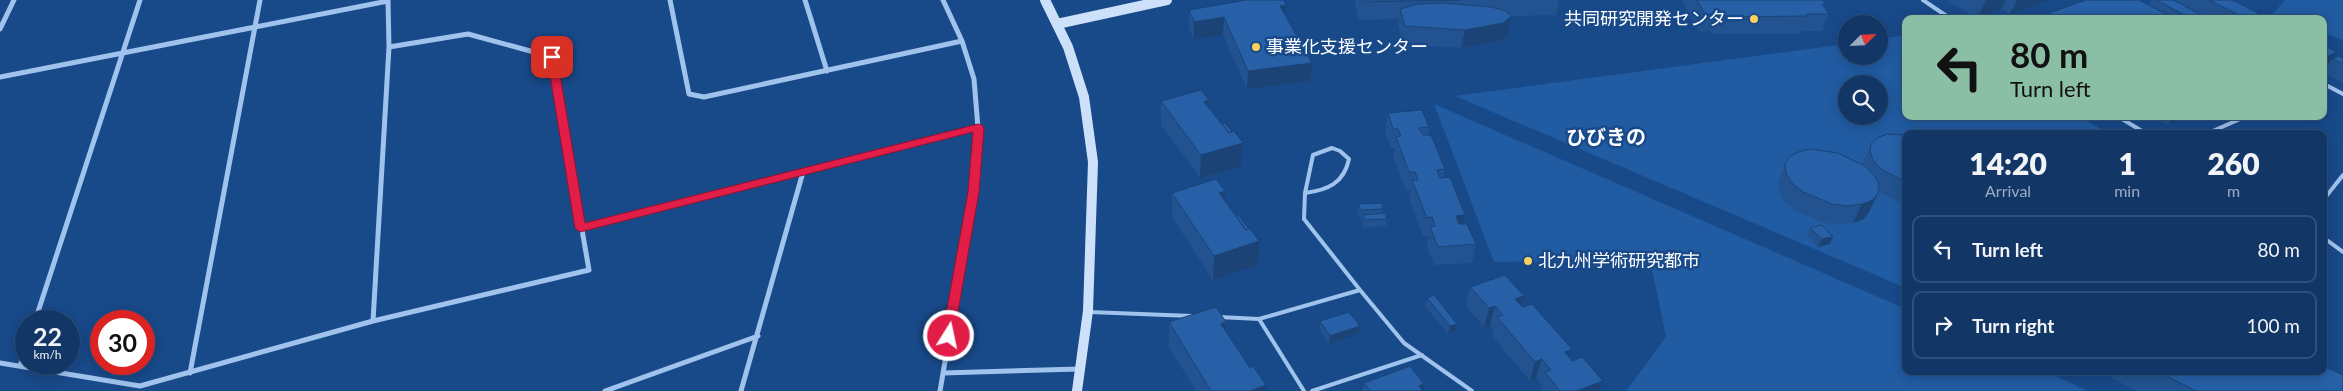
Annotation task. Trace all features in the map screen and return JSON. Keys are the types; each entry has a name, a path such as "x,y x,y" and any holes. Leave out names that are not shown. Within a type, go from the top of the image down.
{"street":[{"path":"0,30 14,0"},
{"path":"39,310 140,0"},
{"path":"190,373 260,0"},
{"path":"0,77 388,0 388,47 373,321"},
{"path":"670,0 689,94 704,97 962,41"},
{"path":"805,0 828,71"},
{"path":"940,391 974,192 978,128 974,79 962,41 943,0"},
{"path":"1045,0 1068,47 1084,97 1093,162 1088,312 1077,391"},
{"path":"1057,24 1167,0"},
{"path":"74,375 140,386 373,321 589,270 580,228 552,57 468,34 388,47"},
{"path":"580,228 978,128"},
{"path":"741,391 803,172"},
{"path":"605,391 758,336"},
{"path":"0,363 15,365"},
{"path":"943,373 1079,368"}],"lane":[{"path":"1924,0 1946,15"},
{"path":"2327,86 2343,94"},
{"path":"2124,120 2140,130"},
{"path":"2215,130 2238,120"},
{"path":"1305,193 1325,190 1337,182 1347,173 1349,159 1340,150 1326,148 1313,155 1305,193 1304,219 1404,343 1472,391"},
{"path":"2327,196 2343,175"},
{"path":"2327,240 2343,252"},
{"path":"1211,317 1260,319 1360,290"},
{"path":"1088,312 1201,316"},
{"path":"1260,319 1304,391"},
{"path":"1312,391 1422,355"}],"shaded area":[{"path":"2285,0 2343,0 2343,40 2327,34 2327,15 2272,15"},
{"path":"1902,36 1902,120 2086,120 2103,130 1902,130 1902,286 1455,96 1838,45 1838,65 1888,65 1888,38"},
{"path":"1434,104 1902,307 1902,375 2053,375 2087,391 1626,391 1666,337 1650,260 1494,262"}],"building":[{"path":"1246,0 1284,0 1286,5 1280,6 1312,63 1248,71 1224,17 1194,22 1189,10"},
{"path":"1361,0 1459,0 1362,2"},
{"path":"1697,0 1823,0 1826,4 1822,4 1829,14 1718,17 1716,14 1705,14"},
{"path":"2086,0 2139,0 2168,15 2043,15"},
{"path":"2156,0 2173,0 2202,15 2184,15"},
{"path":"2209,0 2232,0 2262,15 2239,15"},
{"path":"1443,3 1491,7 1506,11 1511,17 1503,23 1465,30 1405,26 1400,9 1418,4"},
{"path":"2327,47 2337,52 2327,57"},
{"path":"2339,56 2343,58 2343,64 2332,59"},
{"path":"1201,90 1209,100 1204,102 1229,133 1234,131 1243,143 1201,155 1161,101"},
{"path":"1422,110 1429,127 1419,128 1423,135 1431,135 1445,169 1437,170 1440,178 1450,177 1465,215 1456,216 1459,224 1467,224 1476,244 1438,247 1430,227 1435,226 1432,217 1427,218 1412,180 1418,180 1415,172 1409,172 1396,137 1401,136 1398,129 1393,129 1388,113"},
{"path":"1225,123 1232,132 1229,133 1222,124"},
{"path":"1887,134 1902,135 1902,180 1881,169 1873,160 1870,151 1871,144 1877,138"},
{"path":"1810,149 1838,153 1865,166 1874,175 1879,184 1878,193 1873,200 1848,206 1832,204 1803,192 1792,183 1786,173 1785,164 1789,157"},
{"path":"1216,179 1225,191 1219,193 1246,230 1250,228 1259,241 1214,256 1172,193"},
{"path":"1382,203 1383,209 1360,210 1359,204"},
{"path":"1385,213 1387,219 1365,220 1363,215"},
{"path":"1238,215 1249,229 1246,230 1236,216"},
{"path":"1822,225 1833,237 1822,239 1810,228"},
{"path":"1505,275 1524,296 1515,299 1523,307 1532,304 1572,349 1565,352 1572,361 1582,357 1603,381 1577,391 1560,391 1545,372 1551,370 1542,359 1535,362 1497,317 1503,315 1495,306 1489,308 1470,287"},
{"path":"1434,295 1457,324 1450,326 1427,298"},
{"path":"1216,307 1226,322 1221,324 1250,368 1253,366 1266,385 1250,391 1211,391 1169,322"},
{"path":"1349,312 1360,326 1330,336 1320,321"},
{"path":"1410,366 1424,384 1419,386 1423,391 1370,391 1364,383"},
{"path":"2327,367 2343,375 2343,391 2196,391 2165,375 2327,375"}],"place":[{"name":"共同研究開発センター","path":"1754,19"},
{"name":"事業化支援センター","path":"1256,47"},
{"name":"北九州学術研究都市","path":"1528,261"}],"district":[{"name":"ひびきの","path":"1606,137"}],"route":[{"path":"552,57 580,228 978,128 974,192 949,336"}]}
